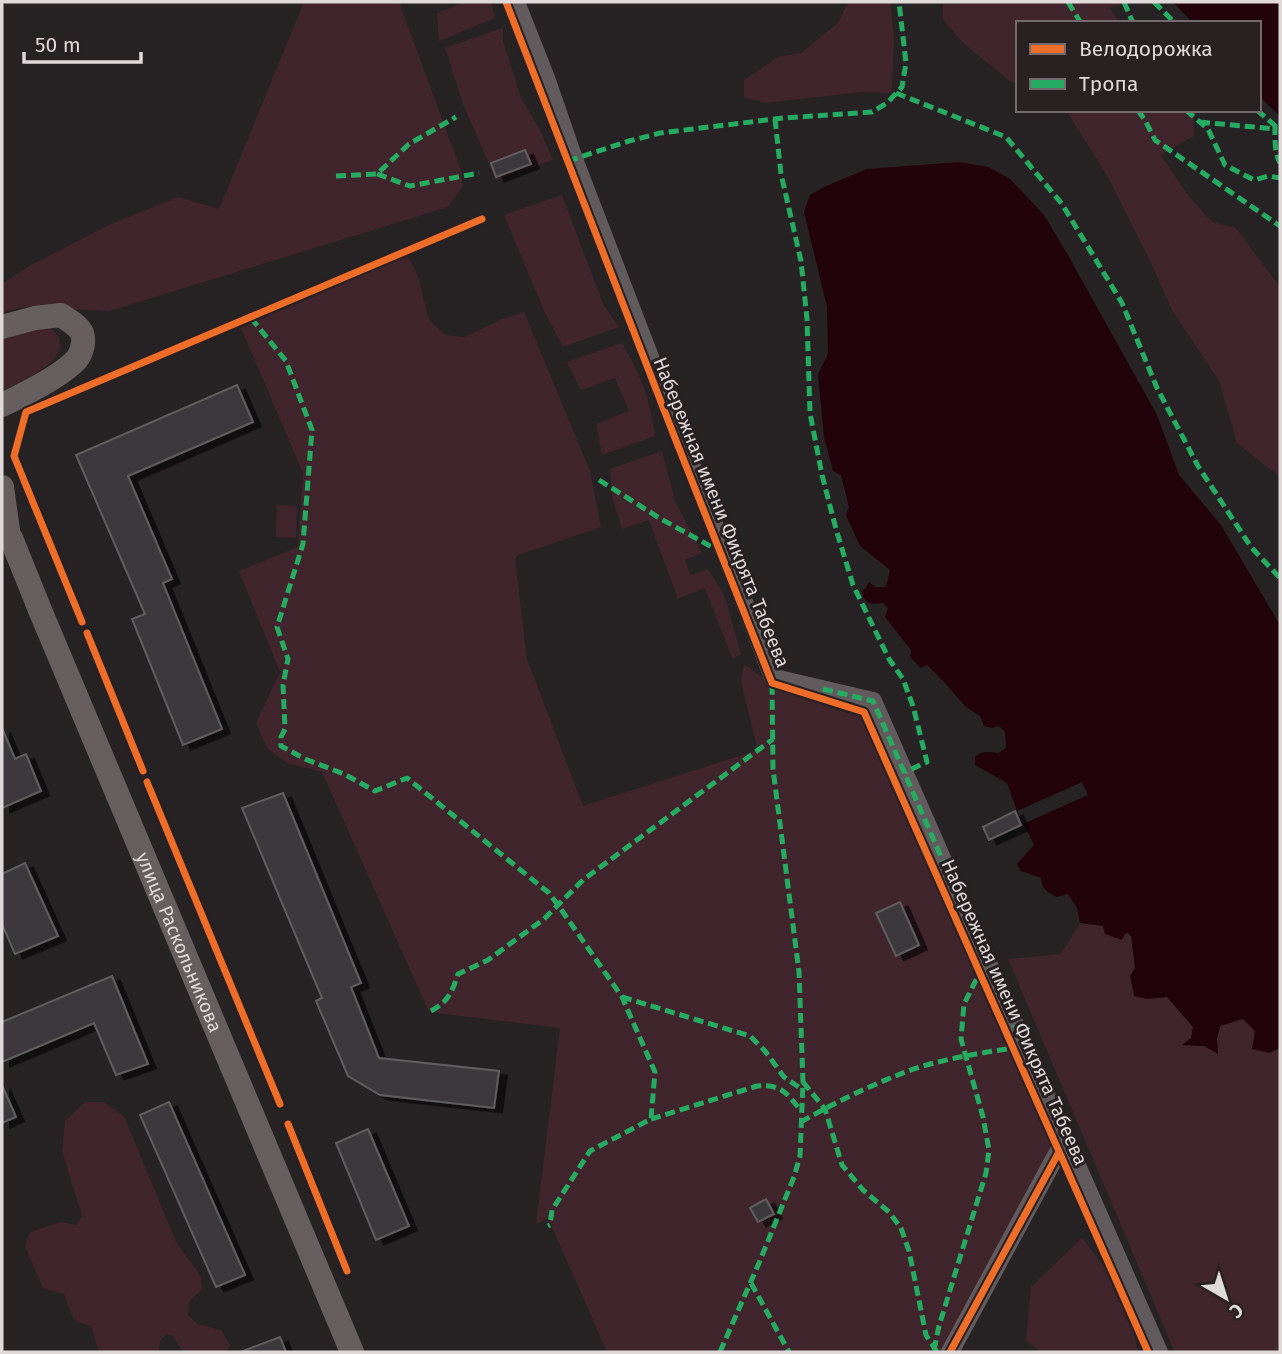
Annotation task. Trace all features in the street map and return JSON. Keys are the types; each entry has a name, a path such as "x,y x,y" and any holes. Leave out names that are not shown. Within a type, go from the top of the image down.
{"street":[{"name":"Набережная имени Фикрята Табеева","path":"516,2 772,675 779,679 873,701 1159,1352"},
{"path":"2,327 35,318 61,315 82,332 84,345 78,358 62,371 2,405"},
{"name":"улица Раскольникова","path":"2,487 5,526 352,1352"},
{"path":"950,1352 1065,1139"}],"shaded area":[{"path":"304,2 399,2 462,173 462,187 448,207 109,311 39,307 17,308 2,313 2,284 29,266 111,224 178,197 219,209"},
{"path":"465,2 491,2 495,18 439,41 437,13"},
{"path":"848,2 890,2 894,36 892,93 862,92 765,103 744,97 744,80 778,57 801,53 838,23"},
{"path":"943,2 1129,2 1110,8 1119,21 1016,21 1016,83 963,43 943,19"},
{"path":"1173,2 1280,2 1280,116 1261,98 1261,21 1191,21"},
{"path":"503,28 503,41 521,98 539,128 553,160 496,180 463,104 445,48"},
{"path":"1067,112 1193,112 1194,136 1161,155 1187,194 1212,222 1236,228 1280,287 1280,477 1237,443 1219,381 1172,310 1109,179"},
{"path":"959,162 988,167 1010,179 1044,215 1157,415 1179,475 1221,525 1280,625 1280,1048 1269,1053 1252,1049 1255,1031 1243,1019 1220,1026 1218,1054 1204,1046 1182,1045 1191,1038 1193,1027 1167,997 1147,999 1134,996 1130,976 1135,968 1131,936 1125,934 1122,940 1105,934 1103,926 1080,923 1077,908 1068,894 1057,897 1046,890 1041,878 1021,871 1017,864 1034,845 1007,783 975,765 975,757 980,753 998,753 1006,748 1005,732 999,726 984,726 980,716 965,706 927,665 921,668 910,657 911,650 885,617 888,608 883,603 868,603 864,599 862,591 869,582 875,587 886,587 890,570 860,546 846,515 849,507 841,475 833,471 824,437 818,374 828,354 827,307 804,212 810,195 867,169"},
{"path":"562,195 603,304 619,327 563,347 545,313 504,215"},
{"path":"406,256 418,277 429,320 445,335 464,337 524,312 590,471 601,527 518,555 515,559 527,659 583,806 758,750 741,682 744,664 779,690 863,718 1054,1144 940,1352 607,1352 548,1218 536,1224 560,1028 429,1012 322,772 287,763 267,748 256,723 280,672 239,571 298,547 303,473 241,328"},
{"path":"50,328 59,338 60,348 55,357 35,374 2,391 2,333"},
{"path":"622,343 644,388 655,436 602,455 596,424 629,411 615,378 581,390 567,362"},
{"path":"662,451 675,501 702,553 685,560 690,575 708,569 725,597 741,655 732,658 705,588 678,599 649,520 622,529 612,497 610,469"},
{"path":"277,505 297,506 296,538 276,537"},
{"path":"1080,923 1103,926 1122,939 1124,934 1131,936 1135,968 1130,976 1147,999 1167,997 1193,1027 1191,1038 1183,1045 1204,1046 1218,1053 1220,1025 1243,1019 1255,1031 1269,1053 1280,1048 1280,1352 1174,1352 1008,959 1061,954"},
{"path":"85,1102 104,1102 124,1116 176,1242 201,1277 202,1289 189,1302 188,1315 197,1324 221,1330 230,1345 227,1352 183,1352 173,1336 166,1334 160,1341 159,1352 99,1352 91,1326 74,1320 64,1294 43,1288 25,1246 30,1232 61,1222 76,1225 82,1216 62,1151 65,1121"},
{"path":"1082,1238 1103,1265 1134,1335 1138,1352 1041,1352 1026,1341 1031,1287"}],"pier":[{"path":"1082,782 1088,795 1023,824 1017,811"}],"building":[{"path":"525,150 531,164 496,177 491,163"},
{"path":"237,385 253,422 128,476 172,579 163,583 222,729 183,745 132,619 145,614 76,455"},
{"path":"2,728 15,759 26,754 41,791 2,808"},
{"path":"283,793 361,983 351,987 379,1058 499,1071 494,1108 380,1095 348,1076 316,1001 322,998 242,808"},
{"path":"1015,811 1021,825 989,840 983,827"},
{"path":"25,863 58,936 15,954 2,924 2,874"},
{"path":"900,902 919,945 896,956 876,913"},
{"path":"112,976 148,1064 116,1075 94,1023 2,1062 2,1022"},
{"path":"2,1085 16,1117 2,1123"},
{"path":"169,1102 245,1275 216,1287 140,1115"},
{"path":"368,1129 409,1226 376,1240 336,1143"},
{"path":"766,1199 774,1214 758,1222 750,1208"},
{"path":"280,1337 286,1352 243,1352 243,1351"}],"marked path":[{"path":"568,161 660,133 783,118 872,112 887,103 902,87 906,63 899,2"},
{"path":"1068,2 1080,21"},
{"path":"1124,2 1132,21"},
{"path":"1154,2 1173,21"},
{"path":"896,93 1006,137 1062,204 1122,303 1157,388 1198,466 1251,547 1280,578"},
{"path":"1139,112 1155,140 1280,226"},
{"path":"1188,112 1208,129 1225,165 1254,180 1268,176 1280,178"},
{"path":"1259,112 1280,130"},
{"path":"336,176 377,174 409,144 456,117"},
{"path":"775,119 781,174 801,261 807,319 810,413 822,475 853,585 889,659 903,679 913,706 927,762 905,772"},
{"path":"1200,122 1275,129"},
{"path":"1275,125 1276,150 1280,163"},
{"path":"377,174 410,186 479,173"},
{"path":"251,318 286,361 312,430 303,544 277,627 288,659 283,685 285,729 281,746 375,791 407,778 549,893 622,997 655,1072 651,1119 590,1151 552,1210 548,1226"},
{"path":"599,480 721,552"},
{"path":"720,1352 759,1263 800,1156 803,1082 799,972 773,769 772,683"},
{"path":"823,689 873,701 1043,1090"},
{"path":"431,1011 449,996 458,974 488,960 544,919 583,880 773,739"},
{"path":"934,1350 986,1173 989,1150 983,1117 961,1039 964,1004 980,972"},
{"path":"622,997 750,1036 784,1077 803,1090"},
{"path":"801,1122 861,1091 926,1065 1013,1048"},
{"path":"803,1082 825,1109 842,1165 863,1190 889,1212 901,1228 909,1251 926,1335 937,1352"},
{"path":"651,1119 757,1086 779,1089 788,1095 802,1112"},
{"path":"751,1283 789,1352"}],"cycle path":[{"path":"506,2 772,683 864,712 1148,1352"},
{"path":"82,622 14,456 26,412 482,219"},
{"path":"87,633 143,771"},
{"path":"147,782 280,1104"},
{"path":"288,1124 347,1271"},
{"path":"950,1352 1059,1152"}]}
